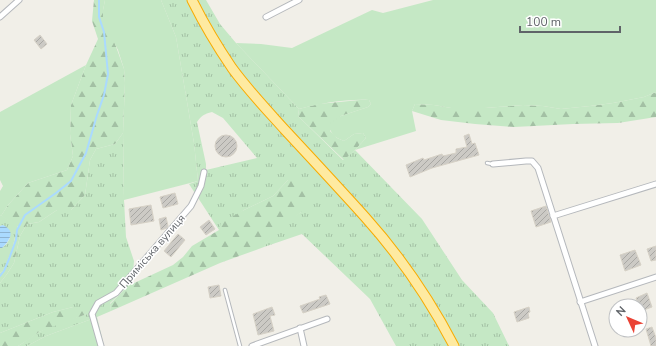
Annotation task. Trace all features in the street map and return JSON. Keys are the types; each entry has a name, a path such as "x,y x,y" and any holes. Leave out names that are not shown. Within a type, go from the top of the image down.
{"highway":[{"path":"192,0 204,24 233,69 275,120 366,218 402,263 429,301 454,346"}],"street":[{"path":"0,17 19,0"},
{"path":"266,17 299,0"},
{"path":"493,164 532,161 538,168 595,346"},
{"name":"Приміська вулиця","path":"101,346 92,314 98,303 116,293 191,206 201,186 204,172"},
{"path":"553,216 656,184"},
{"path":"580,302 656,277"},
{"path":"252,346 327,319"},
{"path":"300,328 304,346"}],"lane":[{"path":"487,163 493,164"},
{"path":"225,290 240,346"}],"green space":[{"path":"94,0 105,0 103,10 124,69 125,83 123,133 115,144 96,149 90,160 85,195 71,210 57,210 39,222 27,224 20,236 14,263 0,283 0,273 3,271 12,250 18,226 1,216 8,205 28,183 67,170 73,156 70,134 71,105 86,65 98,39 92,21"},
{"path":"105,0 161,0 176,37 194,143 198,181 124,200 124,69 118,50 103,21"},
{"path":"161,0 206,0 220,24 236,43 299,109 298,116 343,160 355,150 422,219 462,280 493,313 509,346 396,346 370,299 302,234 264,247 275,232 301,212 288,180 273,196 244,210 219,230 189,184 198,181 194,143 176,37","holes":["212,112 223,118 257,158 206,170 197,122 200,118"]},
{"path":"433,0 656,0 656,92 644,97 613,103 561,109 523,105 485,108 451,108 415,104 412,111 416,131 355,150 366,138 363,133 354,134 344,141 334,135 329,124 341,116 368,107 371,104 369,100 334,102 299,109 236,43 261,44 292,48 372,10 383,13"},
{"path":"86,65 71,105 70,134 73,156 67,170 28,183 8,205 1,216 0,191 3,186 0,180 0,112"},
{"path":"656,92 656,117 618,123 514,127 441,120 412,111 415,104 451,108 485,108 523,105 561,109 613,103 644,97"},
{"path":"369,100 371,104 368,107 341,116 330,131 337,138 344,141 354,134 363,133 366,138 344,160 298,116 299,109 318,104"},
{"path":"123,133 126,237 134,261 132,284 110,303 111,311 46,336 27,346 18,346 45,329 87,314 73,307 53,312 0,333 0,283 14,263 20,236 27,224 39,222 57,210 71,210 85,195 90,160 96,149 115,144"},
{"path":"288,180 299,181 313,195 300,213 275,233 264,247 220,263 111,311 110,304 132,284 173,265 183,257 192,246 219,230 221,223 273,196"},
{"path":"0,215 18,225 12,250 3,271 0,273 0,248 7,243 10,238 3,225 0,226"},
{"path":"73,307 86,307 87,314 39,332 18,346 0,346 0,333 53,312"},
{"path":"97,317 104,346 27,346 46,336"}],"water":[{"path":"3,225 7,227 11,233 5,245 0,248 0,226"}],"building":[{"path":"40,35 47,44 41,49 34,40"},
{"path":"469,134 472,144 475,143 479,155 432,168 410,177 406,165 423,158 424,160 442,154 443,156 456,153 456,149 467,147 464,136"},
{"path":"226,135 234,138 237,146 234,154 226,157 218,154 215,146 218,138"},
{"path":"175,193 178,204 163,208 160,197"},
{"path":"151,205 154,221 131,225 129,209"},
{"path":"546,206 551,222 536,227 531,211"},
{"path":"166,217 168,226 167,228 161,230 159,219"},
{"path":"209,220 215,229 206,235 200,227"},
{"path":"178,234 185,240 171,257 164,251"},
{"path":"656,246 656,260 651,261 647,249"},
{"path":"635,250 641,265 625,271 620,255"},
{"path":"219,285 221,296 210,298 208,287"},
{"path":"647,293 652,307 648,308 648,298 636,298"},
{"path":"326,295 330,304 303,313 300,306 320,299 319,297"},
{"path":"272,307 275,315 270,316 274,331 258,335 253,314"},
{"path":"529,307 529,318 517,322 514,312"},
{"path":"652,327 656,338 656,346 651,346 648,336 648,328"}],"waterway":[{"path":"0,276 9,259 16,240 17,230 25,215 71,181 86,153 104,95 108,74 104,32 99,17 99,0"}]}
